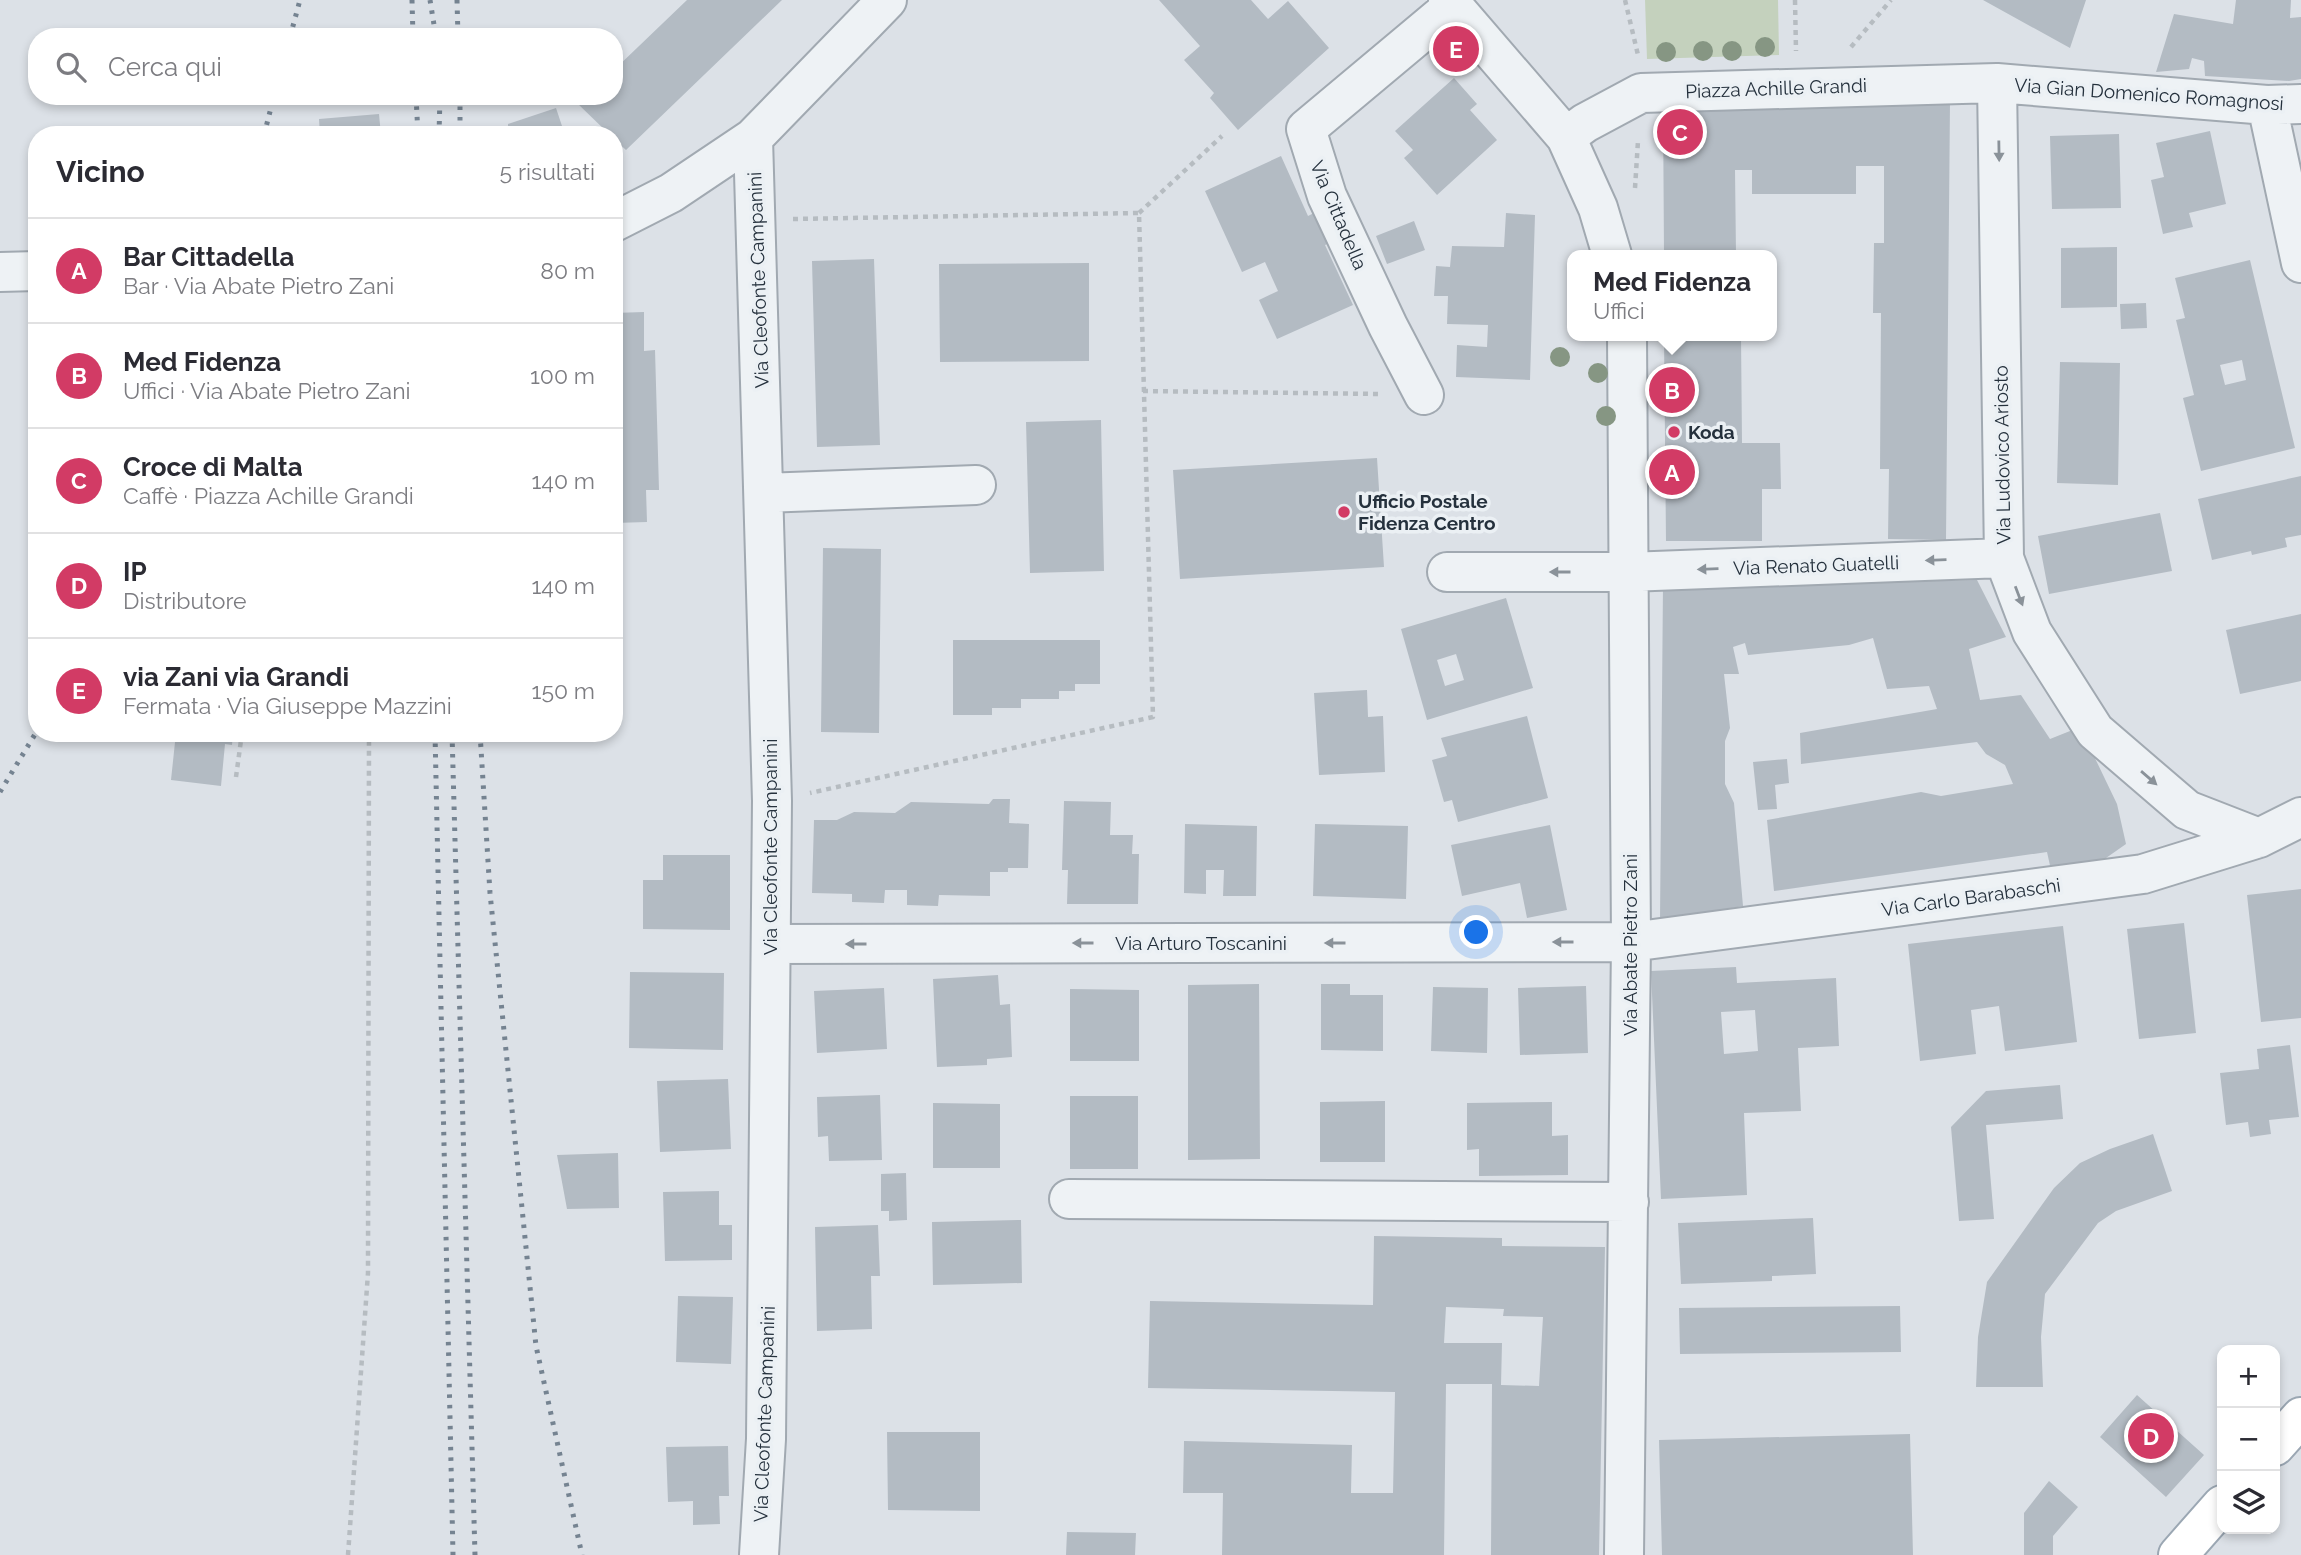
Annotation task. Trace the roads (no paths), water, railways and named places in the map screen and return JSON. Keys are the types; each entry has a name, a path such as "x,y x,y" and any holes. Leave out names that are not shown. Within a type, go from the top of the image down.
{"main road":[{"path":"2280,1440 2301,1417"},
{"path":"2178,1555 2217,1511"}],"street":[{"path":"623,217 671,193 753,138 887,0"},
{"path":"1450,3 1566,137 1598,208 1611,250"},
{"name":"Via Cittadella","path":"1424,395 1388,326 1327,196 1306,129 1450,3"},
{"name":"Piazza Achille Grandi","path":"1566,137 1585,123 1641,93 1997,83"},
{"name":"Via Gian Domenico Romagnosi","path":"1997,83 2284,104"},
{"name":"Via Ludovico Ariosto","path":"1997,83 2004,558 2032,632 2095,731 2187,810 2259,838"},
{"path":"2284,104 2301,263"},
{"name":"Via Cleofonte Campanini","path":"753,138 772,801 766,1439 759,1555"},
{"path":"0,272 28,271"},
{"name":"Via Abate Pietro Zani","path":"1624,1555 1631,942 1627,341"},
{"path":"764,493 976,485"},
{"name":"Via Renato Guatelli","path":"1447,572 1628,572 2004,558"},
{"name":"Via Carlo Barabaschi","path":"1631,942 2143,874 2259,838 2301,817"},
{"name":"Via Arturo Toscanini","path":"771,944 1631,942"},
{"path":"1069,1199 1629,1202"}],"railway":[{"path":"292,28 300,0"},
{"path":"412,0 413,28"},
{"path":"430,0 435,28"},
{"path":"457,0 458,28"},
{"path":"266,126 272,105"},
{"path":"416,105 418,126"},
{"path":"439,126 440,105"},
{"path":"460,105 460,126"},
{"path":"0,792 30,742"},
{"path":"435,742 453,1555"},
{"path":"452,742 475,1555"},
{"path":"481,742 490,893 536,1346 582,1555"}],"place":[{"name":"via Zani via Grandi","path":"1456,49"},
{"name":"Croce di Malta","path":"1680,132"},
{"name":"Med Fidenza","path":"1672,390"},
{"name":"Koda","path":"1674,432"},
{"name":"Bar Cittadella","path":"1672,472"},
{"name":"Ufficio Postale Fidenza Centro","path":"1344,512"},
{"name":"IP","path":"2151,1436"}]}
